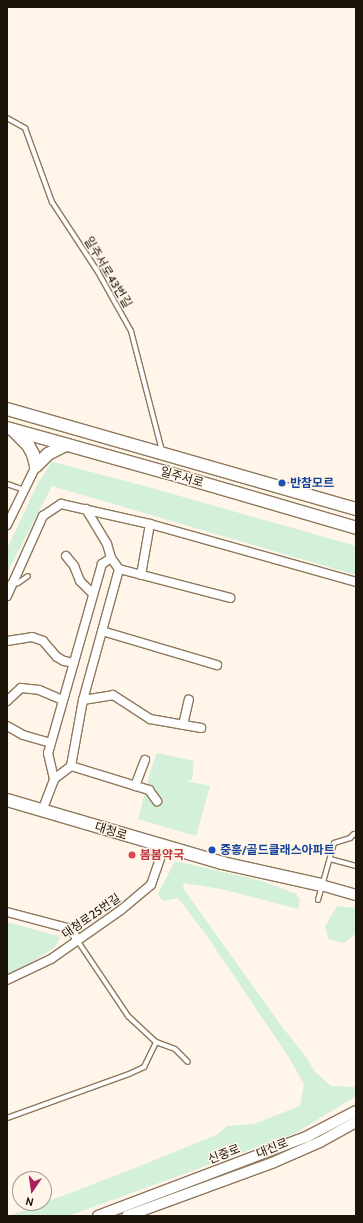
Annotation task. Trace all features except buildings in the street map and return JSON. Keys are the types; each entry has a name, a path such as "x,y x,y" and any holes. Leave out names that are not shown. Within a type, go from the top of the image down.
{"main road":[{"name":"일주서로","path":"7,409 356,509"},
{"name":"일주서로","path":"10,429 165,472 356,528"},
{"path":"10,429 28,445 33,454 36,466"},
{"path":"36,466 48,454 66,445"},
{"name":"대청로","path":"7,800 222,863 322,885"}],"street":[{"path":"8,523 36,466"},
{"path":"7,596 9,584 43,516 61,504 150,524 356,582"},
{"path":"86,509 107,544 112,558 119,569 230,598"},
{"path":"141,575 150,524"},
{"path":"66,556 74,566 80,581 93,594"},
{"path":"54,779 48,753 102,564 112,558"},
{"path":"42,811 54,779 71,766 83,700 119,569"},
{"path":"102,631 217,665"},
{"path":"7,641 32,637 43,640 57,657 64,661 74,663"},
{"path":"7,701 21,688 39,690 63,700"},
{"path":"83,700 113,695 150,719 201,728"},
{"path":"183,724 189,700"},
{"path":"7,726 23,735 51,743"},
{"path":"134,786 145,760"},
{"path":"71,766 149,790 157,801"},
{"name":"대청로25번길","path":"7,980 51,960 121,910 151,885 164,847"},
{"name":"대청로","path":"322,885 356,895"},
{"path":"7,912 71,929 77,940"},
{"name":"신중로","path":"98,1216 306,1137 356,1112"},
{"name":"대신로","path":"127,1216 272,1163 320,1142 356,1122"}],"lane":[{"name":"일주서로43번길","path":"7,118 25,128 52,202 98,272 130,331 163,453"},
{"path":"7,484 24,490"},
{"path":"9,584 18,583 28,576"},
{"path":"318,900 334,843 350,838 354,834"},
{"path":"330,859 356,866"},
{"path":"77,940 128,1016 156,1042 175,1049 188,1062"},
{"path":"7,1118 130,1074 144,1067 156,1042"}],"green space":[{"path":"53,462 148,487 356,546 356,575 52,486 7,573 7,549 38,483"},
{"path":"157,753 194,761 192,780 186,781 210,786 196,836 138,819 152,766"},
{"path":"175,861 262,881 296,894 300,900 298,909 221,889 184,883 183,888 283,1028 306,1057 315,1072 331,1086 354,1087 356,1085 356,1096 294,1134 68,1216 9,1216 22,1211 52,1211 52,1200 133,1169 218,1134 227,1126 254,1124 300,1106 304,1084 288,1056 209,939 178,898 163,901 158,894"},
{"path":"337,906 356,908 356,933 344,943 329,939 325,927"},
{"path":"7,922 61,937 55,947 17,972 7,975"}],"place":[{"name":"반참모르","path":"282,483"},
{"name":"중흥/골드클래스아파트","path":"212,850"},
{"name":"봄봄약국","path":"132,855"}]}
